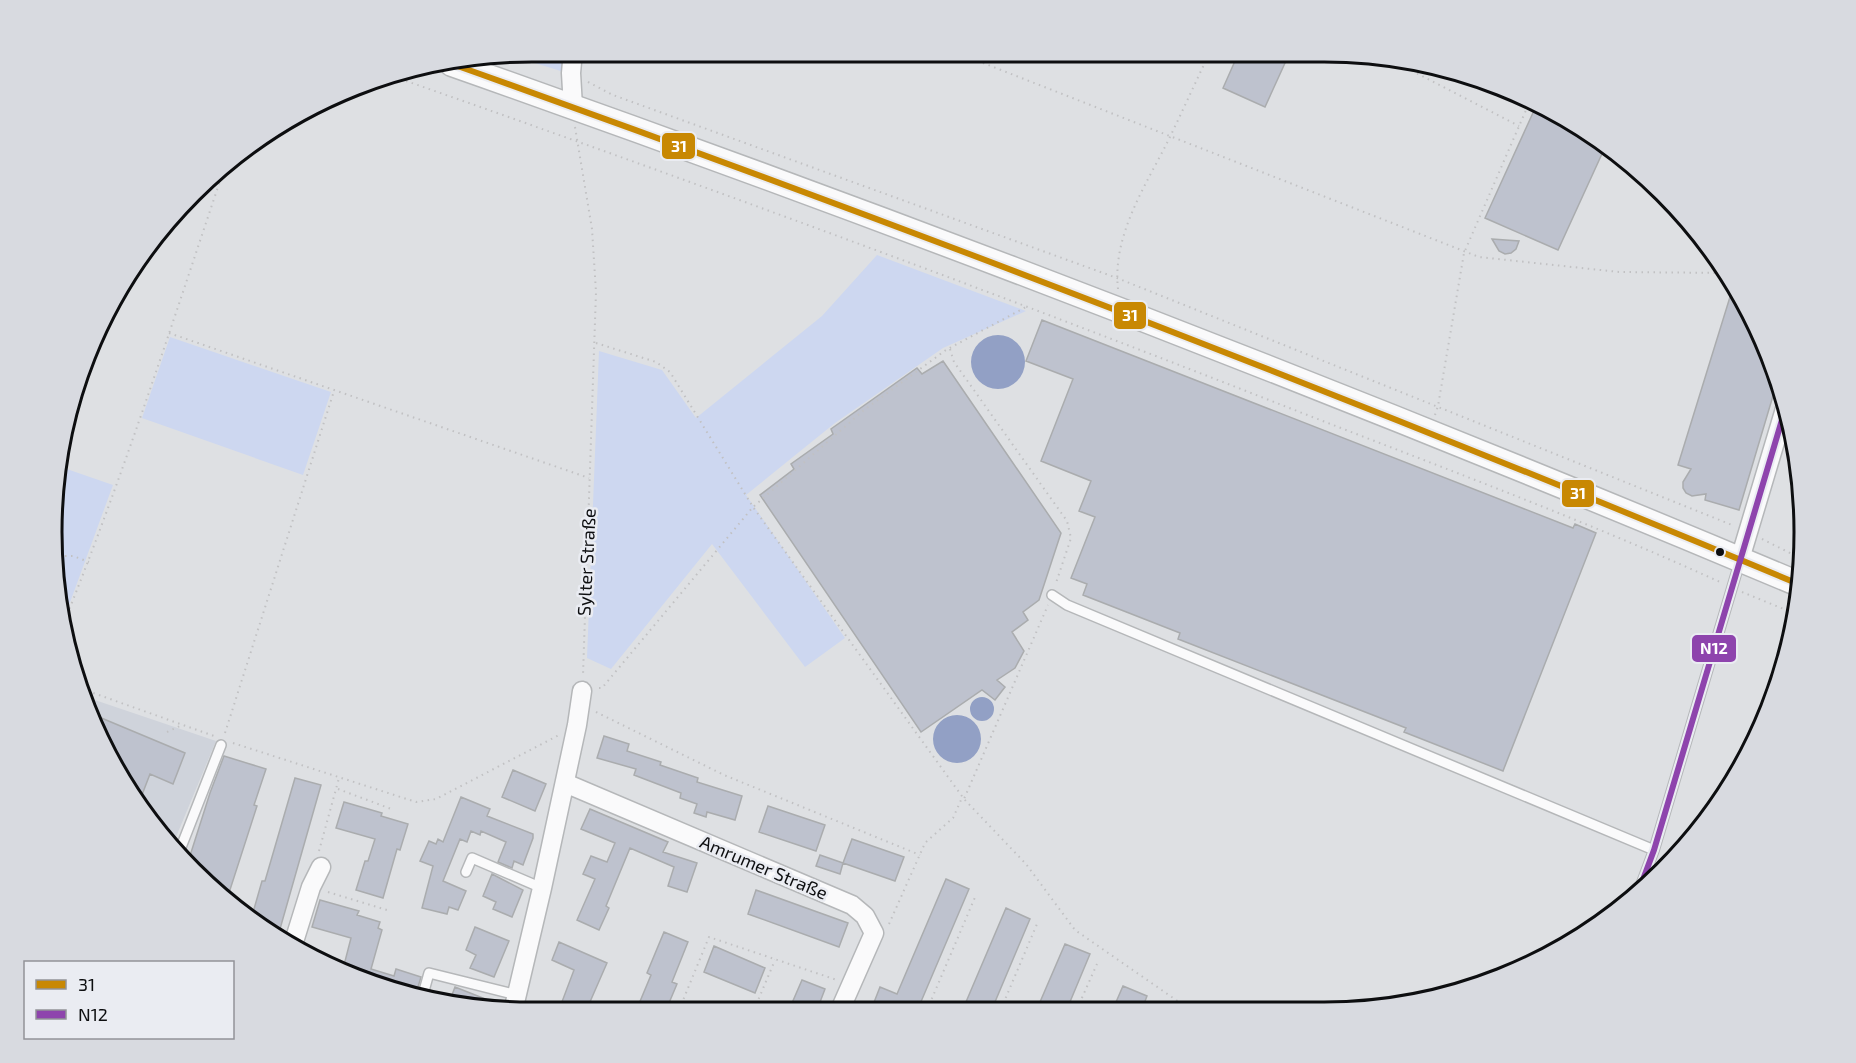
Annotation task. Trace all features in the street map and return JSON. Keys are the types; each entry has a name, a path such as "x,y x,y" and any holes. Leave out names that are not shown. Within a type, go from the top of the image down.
{"main road":[{"path":"462,67 894,223 1120,309 1429,431 1791,581"}],"street":[{"path":"572,62 573,107"},
{"path":"1740,559 1781,423"},
{"path":"515,1001 565,783 582,691"},
{"name":"Amrumer Straße","path":"565,783 852,905 865,916 874,933"},
{"path":"295,938 311,887 321,867"},
{"path":"843,1002 874,933"}],"lane":[{"path":"1645,875 1740,559"},
{"path":"1052,595 1067,605 1654,850"},
{"path":"182,845 221,745"},
{"path":"466,872 472,858 542,888"},
{"path":"425,988 429,973 508,1000"}],"path":[{"path":"983,62 1464,253 1479,257 1619,272 1717,273"},
{"path":"1120,309 1117,278 1121,243 1132,212 1205,62"},
{"path":"1410,70 1519,126"},
{"path":"571,73 613,95 1117,278 1749,532 1793,555"},
{"path":"403,80 577,140 1026,307 1439,466 1787,610"},
{"name":"Sylter Straße","path":"573,107 595,255 596,343 582,691"},
{"path":"1429,431 1438,406 1464,253 1527,108"},
{"path":"69,611 89,562 170,333 220,180"},
{"path":"582,691 602,688 753,507 864,410 950,348 1026,307"},
{"path":"170,333 590,479"},
{"path":"596,343 656,362 670,372 753,507 964,799 1026,864 1076,930 1179,1002"},
{"path":"874,933 890,924 925,843 953,818 961,800 964,799 1052,595 1071,538 1067,521 954,362 950,348"},
{"path":"90,692 223,739 334,391"},
{"path":"63,556 73,556 89,562"},
{"path":"234,743 406,800 425,802 436,799 594,711 724,775 920,855"},
{"path":"167,732 182,724"},
{"path":"321,867 318,853 339,778"},
{"path":"336,788 394,810"},
{"path":"311,887 387,910"},
{"path":"930,1002 976,895"},
{"path":"1004,1002 1037,924"},
{"path":"682,1002 709,937 851,984"},
{"path":"757,1002 775,959"},
{"path":"1080,1002 1097,964"}],"shaded area":[{"path":"532,62 565,62 564,72"},
{"path":"877,255 1026,311 943,348 835,423 746,495 845,638 805,667 712,544 611,669 587,658 599,351 662,370 696,418 822,316"},
{"path":"993,335 1003,335 1013,339 1021,347 1025,362 1021,377 1013,385 1003,389 993,389 983,385 975,377 971,367 971,357 975,347 983,339"},
{"path":"170,337 331,392 303,475 142,418"},
{"path":"66,469 113,485 68,607 62,532"},
{"path":"982,697 991,700 994,709 991,718 982,721 973,718 970,709 973,700"},
{"path":"92,699 216,741 176,838 141,793 124,766"},
{"path":"957,715 974,722 981,739 974,756 957,763 940,756 933,739 940,722"}],"building":[{"path":"1235,62 1285,62 1265,107 1223,88"},
{"path":"1534,111 1560,124 1602,153 1558,250 1485,218"},
{"path":"1492,239 1519,241 1516,249 1505,254 1499,251"},
{"path":"1731,295 1759,352 1774,394 1739,510 1705,500 1706,494 1692,496 1686,493 1683,482 1691,469 1678,465"},
{"path":"1042,320 1573,528 1575,524 1596,533 1503,771 1404,732 1406,728 1178,639 1180,633 1083,595 1087,584 1071,578 1095,517 1079,511 1091,481 1041,461 1073,379 1026,361"},
{"path":"943,361 1061,533 1039,600 1023,612 1028,620 1012,632 1024,651 1015,668 997,680 1005,687 995,700 982,690 921,732 760,495 794,469 791,464 833,434 831,429 917,368 922,374"},
{"path":"100,717 185,753 173,784 150,774 142,795 124,766"},
{"path":"604,736 629,744 627,751 661,762 660,765 698,778 697,782 742,796 735,820 707,812 706,817 694,813 697,804 680,798 681,793 634,775 636,769 597,758"},
{"path":"224,756 266,769 254,805 257,806 230,891 190,855"},
{"path":"513,770 546,784 535,811 502,797"},
{"path":"295,778 321,785 280,929 254,910 262,881 265,881"},
{"path":"461,797 490,809 487,816 533,834 533,838 523,865 514,861 512,868 498,862 506,842 481,831 480,835 471,831 467,842 460,839 443,881 466,891 458,910 449,907 447,914 422,908 433,866 420,861 429,841 436,844 438,839 443,842"},
{"path":"344,802 382,813 381,816 408,824 400,850 397,849 383,898 356,890 375,839 336,828"},
{"path":"768,806 825,825 816,851 759,832"},
{"path":"590,809 668,842 663,852 697,863 687,892 668,886 674,867 630,848 606,906 609,908 599,930 577,920 595,879 583,874 591,856 607,862 615,843 581,829"},
{"path":"852,839 904,857 895,881 843,863"},
{"path":"820,855 843,863 840,874 816,866"},
{"path":"492,874 523,890 512,917 493,909 496,902 483,896"},
{"path":"946,879 969,889 921,1002 874,1002 880,987 897,994"},
{"path":"756,890 848,923 839,947 748,914"},
{"path":"320,900 359,911 357,915 380,922 378,928 382,930 371,969 394,976 396,969 421,977 418,987 380,977 345,963 351,938 312,927"},
{"path":"1006,908 1030,919 995,1002 966,1002"},
{"path":"475,927 509,941 494,977 470,968 476,955 466,950"},
{"path":"664,932 688,942 672,982 677,984 669,1002 640,1002 651,975 647,973"},
{"path":"559,942 607,963 590,1002 562,1002 574,970 552,960"},
{"path":"1065,944 1090,954 1070,1002 1040,1002"},
{"path":"714,946 765,968 755,993 704,972"},
{"path":"802,980 825,989 820,1002 792,1002"},
{"path":"1123,986 1147,996 1145,1002 1116,1002"},
{"path":"455,987 484,998 470,997 452,994"}],"transit line":[{"name":"31","path":"462,67 961,251 1299,381 1791,581"},
{"name":"N12","path":"1645,875 1781,423"}]}
